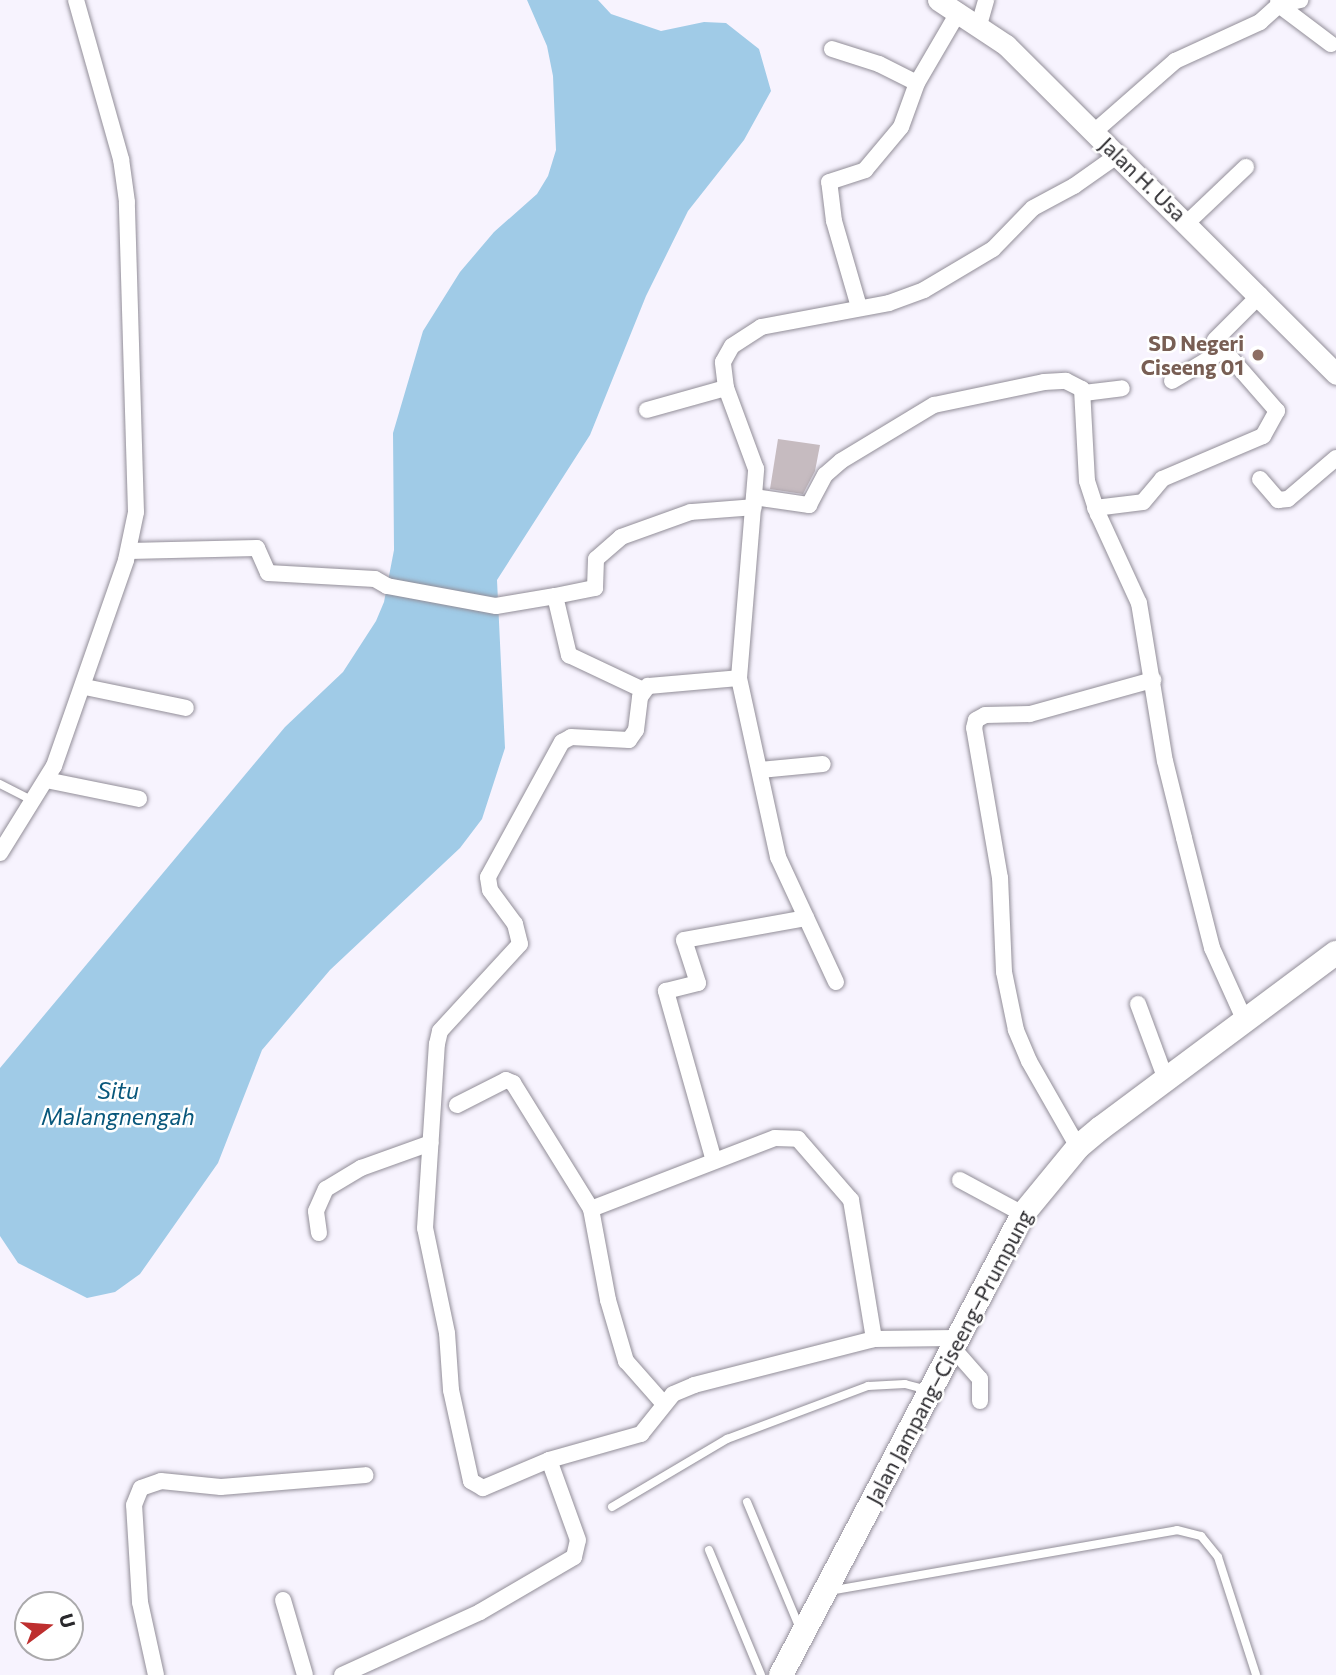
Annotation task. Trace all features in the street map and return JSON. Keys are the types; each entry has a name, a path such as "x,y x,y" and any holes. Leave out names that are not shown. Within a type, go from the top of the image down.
{"main road":[{"name":"Jalan Jampang–Ciseeng–Prumpung","path":"781,1675 953,1342 1023,1214 1078,1147 1165,1077 1336,953"}],"street":[{"path":"0,853 46,779 85,687 130,551 136,512 128,375 127,202 121,159 76,0"},
{"name":"Jalan H. Usa","path":"938,0 959,10 979,25 1094,132 1188,222 1336,374"},
{"path":"979,25 986,0"},
{"path":"1094,132 1175,61 1260,22 1278,3 1300,0"},
{"path":"1278,3 1331,44"},
{"path":"859,307 834,220 830,182 865,170 906,119 917,83 959,10"},
{"path":"832,49 879,64 917,83"},
{"path":"836,982 778,858 739,678 754,502 753,455 726,388 723,362 743,337 781,320 906,298 993,249 1033,208 1074,186 1118,155"},
{"path":"1188,222 1246,167"},
{"path":"1096,508 1143,502 1162,479 1263,436 1277,411 1222,351 1217,337 1260,295"},
{"path":"1172,381 1222,351"},
{"path":"130,551 257,548 268,573 375,579 387,586 496,606 595,588 596,559 621,537 691,512 754,502 809,505 832,468 934,405 1044,382 1072,383 1084,393 1122,388"},
{"path":"647,410 726,388"},
{"path":"1084,393 1085,460 1096,508 1139,603 1165,761 1212,948 1244,1019"},
{"path":"1260,479 1278,500 1288,499 1336,458"},
{"path":"555,596 569,654 643,690 739,678"},
{"path":"1078,1147 1029,1061 1016,1030 1004,972 1000,878 974,752 974,728 976,720 985,715 1030,714 1153,680"},
{"path":"85,687 186,708"},
{"path":"643,690 636,730 629,740 614,743 582,736 562,743 492,867 488,885 515,923 520,944 440,1031 433,1075 426,1240 447,1333 451,1390 473,1486 484,1488 550,1460 641,1434 654,1424 663,1403 694,1385 874,1339 953,1342 980,1379 980,1401"},
{"path":"760,770 823,764"},
{"path":"46,779 139,799"},
{"path":"714,1161 666,990 698,983 684,940 806,918"},
{"path":"1138,1004 1165,1077"},
{"path":"457,1105 506,1080 513,1083 591,1209 608,1300 626,1361 663,1403"},
{"path":"591,1209 783,1136 805,1146 851,1200 874,1339"},
{"path":"319,1233 316,1212 326,1189 361,1168 432,1143"},
{"path":"960,1180 1023,1214"},
{"path":"342,1675 480,1612 574,1557 578,1540 550,1460"},
{"path":"156,1675 140,1602 134,1505 141,1488 161,1480 221,1487 366,1475"},
{"path":"283,1600 305,1675"}],"lane":[{"path":"0,784 34,801"},
{"path":"612,1507 727,1439 868,1386 905,1384 928,1390"},
{"path":"747,1502 802,1635"},
{"path":"823,1592 1177,1530 1201,1536 1218,1557 1256,1675"},
{"path":"709,1550 761,1675"}],"water":[{"name":"Situ Malangnengah","path":"527,0 598,0 611,14 661,31 704,22 726,23 759,49 771,91 744,140 688,211 646,296 590,435 497,580 505,748 482,819 460,848 330,970 262,1050 218,1163 140,1274 115,1292 87,1298 18,1263 0,1236 0,1068 285,727 343,672 376,621 384,602 394,550 393,433 423,331 460,272 494,232 537,194 548,176 556,150 553,76 547,46"}],"building":[{"path":"778,439 820,445 815,471 803,494 770,489"}],"place":[{"name":"SD Negeri Ciseeng 01","path":"1258,355"}]}
